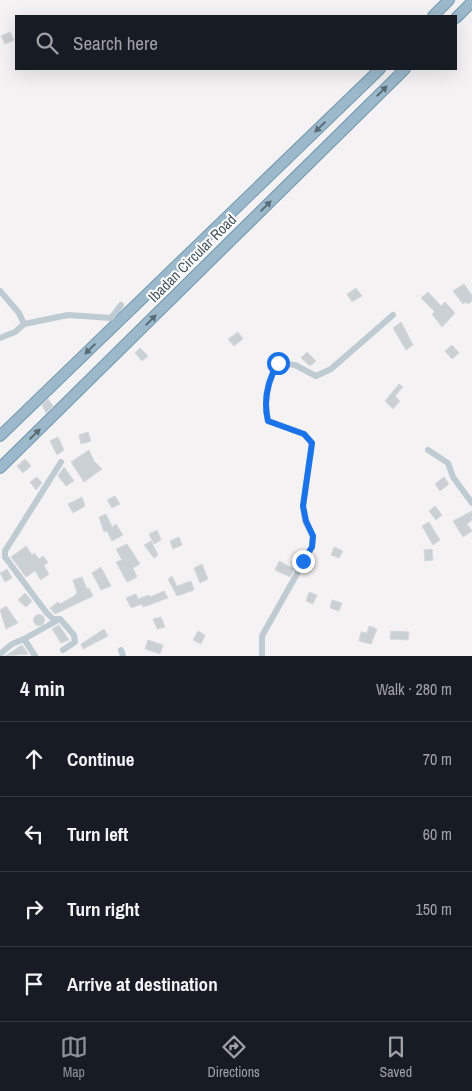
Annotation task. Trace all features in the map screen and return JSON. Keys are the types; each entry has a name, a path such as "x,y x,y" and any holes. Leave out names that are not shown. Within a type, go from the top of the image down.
{"highway":[{"path":"433,15 448,0"},
{"path":"457,17 472,2"},
{"name":"Ibadan Circular Road","path":"0,436 379,70"},
{"name":"Ibadan Circular Road","path":"0,468 403,70"}],"street":[{"path":"0,291 19,313 24,324"},
{"path":"0,338 15,332 24,324 68,315 111,318 120,306"},
{"path":"262,656 262,636 312,547 313,536 306,521 303,506 312,443 304,434 268,421 265,407 269,378 278,363 295,364 316,376 331,369 393,315"},
{"path":"428,450 448,463 453,477 472,504"},
{"path":"61,462 5,551 6,556 46,612 54,619 60,619 74,635 74,642 64,650"},
{"path":"0,654 12,644 60,619"},
{"path":"24,639 35,656"}],"building":[{"path":"10,32 14,40 5,44 1,36"},
{"path":"464,284 472,295 472,301 468,304 466,302 463,304 453,291"},
{"path":"356,288 362,296 352,302 347,294"},
{"path":"428,292 441,306 445,302 455,313 442,327 432,314 435,312 421,298"},
{"path":"401,322 413,345 406,350 393,328"},
{"path":"238,332 243,339 234,346 228,339"},
{"path":"452,345 459,353 452,359 445,351"},
{"path":"140,348 148,356 142,361 135,353"},
{"path":"307,352 316,361 310,366 301,358"},
{"path":"399,384 403,387 395,396 400,401 393,409 385,401"},
{"path":"48,399 53,406 46,413 42,405"},
{"path":"88,432 91,441 81,444 79,435"},
{"path":"58,437 64,450 57,455 50,441"},
{"path":"89,450 94,461 102,469 84,482 71,462"},
{"path":"25,459 31,466 23,473 17,466"},
{"path":"64,467 74,481 66,486 58,476"},
{"path":"37,477 42,483 36,490 30,482"},
{"path":"444,477 449,484 440,491 435,484"},
{"path":"115,496 120,504 112,508 107,500"},
{"path":"82,497 85,506 73,513 68,504"},
{"path":"435,506 442,515 436,520 429,511"},
{"path":"472,511 472,520 467,524 472,531 463,537 453,521"},
{"path":"106,514 112,527 116,524 123,535 112,541 107,531 104,532 99,517"},
{"path":"429,522 440,540 433,545 422,526"},
{"path":"157,530 161,540 154,544 149,534"},
{"path":"179,537 182,545 173,549 170,541"},
{"path":"151,541 158,555 154,558 144,545"},
{"path":"127,544 140,564 133,568 137,577 127,582 116,562 122,560 116,549"},
{"path":"26,546 32,555 34,553 39,559 43,556 48,562 44,566 49,574 41,580 35,571 26,577 11,557"},
{"path":"334,547 343,551 339,558 331,555"},
{"path":"432,549 433,560 425,561 424,550"},
{"path":"279,561 294,569 290,577 275,570"},
{"path":"202,564 208,579 200,583 194,568"},
{"path":"101,567 111,586 101,590 92,573"},
{"path":"7,569 12,578 5,582 0,573"},
{"path":"172,576 177,586 191,581 194,590 177,596 168,579"},
{"path":"82,577 87,589 89,588 93,596 55,614 50,608 58,602 60,604 74,596 77,593 73,580"},
{"path":"164,591 168,598 143,607 142,604 131,608 126,598 136,594 138,599 149,595 150,597"},
{"path":"309,592 317,595 313,604 306,601"},
{"path":"25,593 32,601 26,607 18,600"},
{"path":"332,600 342,603 339,611 330,608"},
{"path":"6,606 18,623 6,629 0,610"},
{"path":"37,615 41,615 44,620 43,624 37,625 34,622 34,618"},
{"path":"161,617 165,627 157,629 153,619"},
{"path":"59,625 69,640 61,643 52,629"},
{"path":"369,626 377,629 371,644 359,641 361,632 367,633"},
{"path":"104,629 108,636 83,649 81,644"},
{"path":"198,631 205,635 201,644 193,640"},
{"path":"391,631 409,632 408,640 390,639"},
{"path":"148,640 163,645 160,654 145,649"},
{"path":"22,645 28,654 5,656 7,655"}],"route":[{"path":"278,363 269,378 265,407 268,421 304,434 312,443 309,478 304,494 303,506 306,521 313,536 312,547 303,561"}]}
